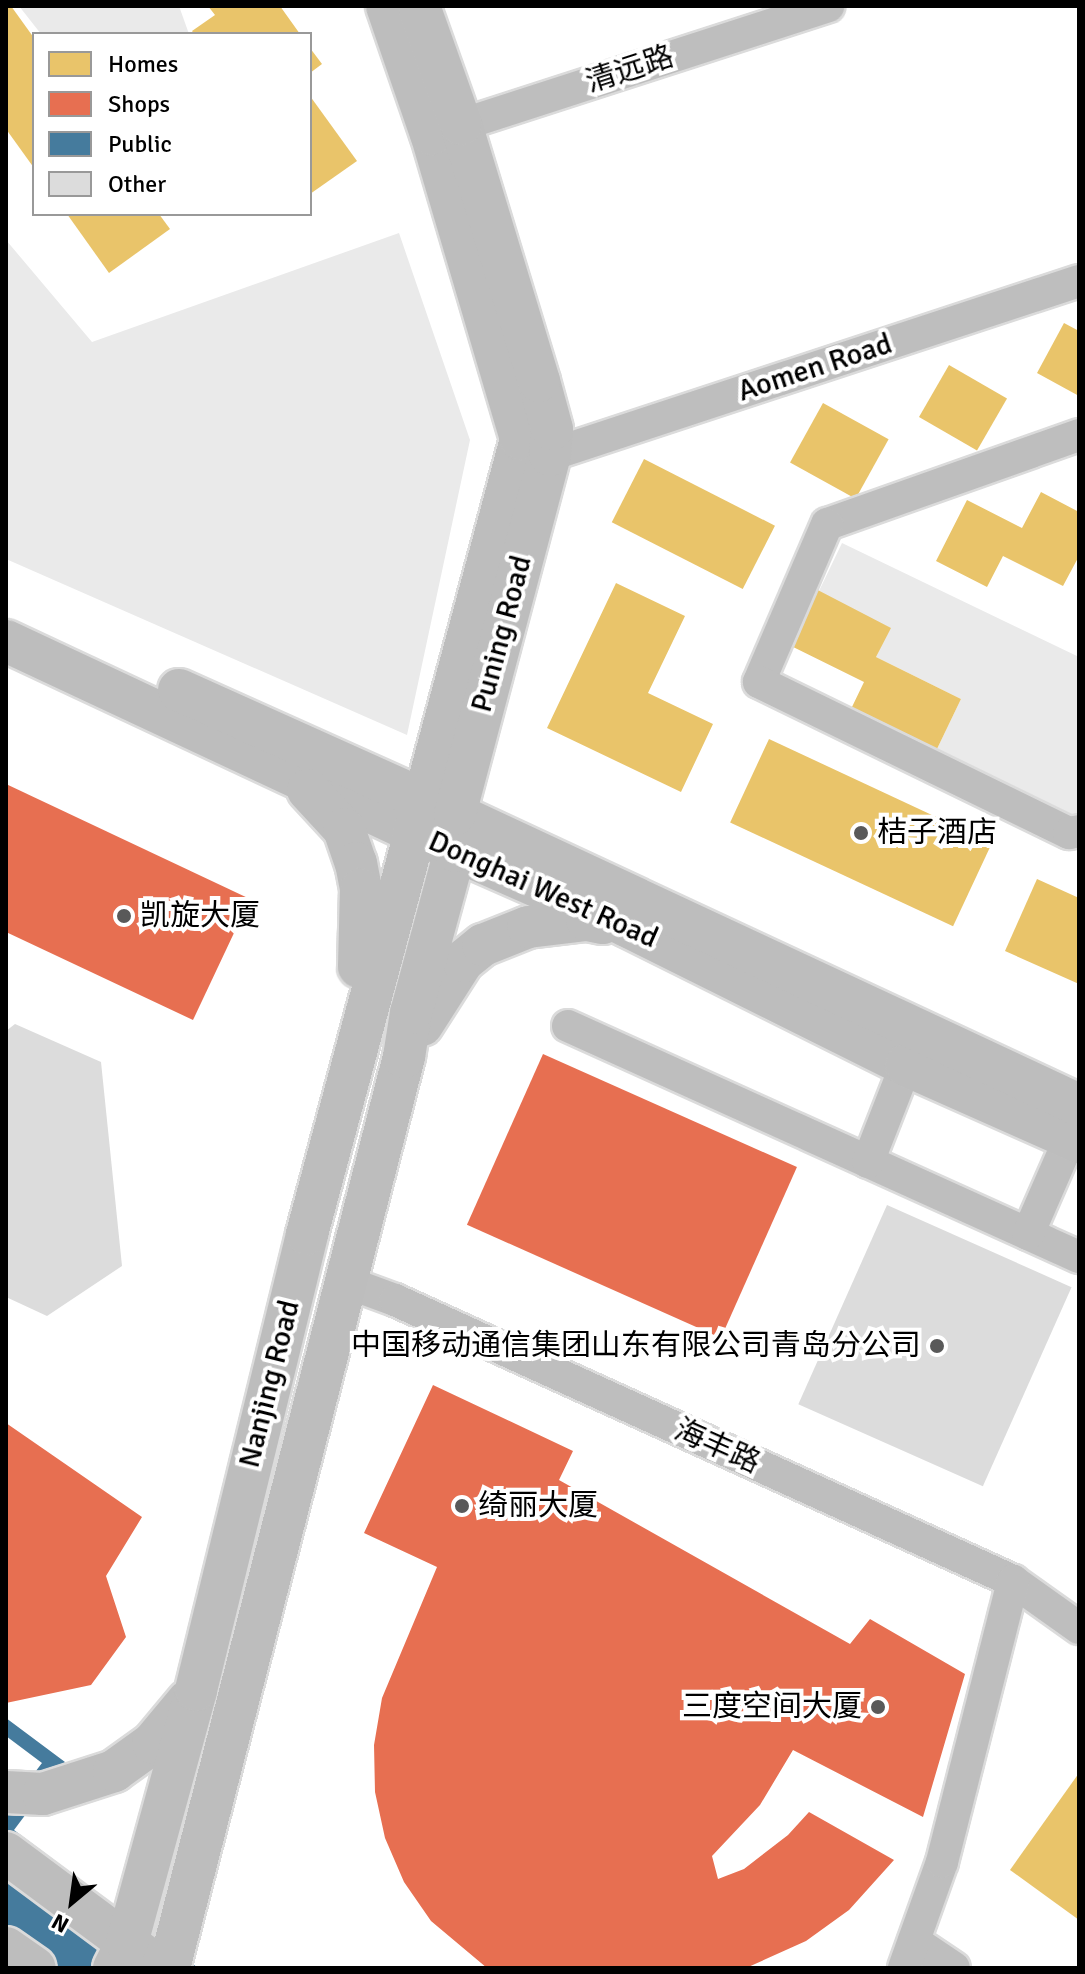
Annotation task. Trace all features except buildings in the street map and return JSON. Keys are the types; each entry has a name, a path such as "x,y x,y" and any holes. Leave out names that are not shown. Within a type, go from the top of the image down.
{"main road":[{"path":"387,6 446,129"},
{"path":"419,6 521,439 533,460"},
{"name":"Puning Road","path":"437,824 491,543 533,460"},
{"name":"Donghai West Road","path":"6,612 437,824 1076,1129"},
{"name":"Donghai West Road","path":"6,641 286,771 437,824 629,927 906,1065 1076,1129"},
{"path":"286,771 328,808 344,829 356,863 361,889 362,927 357,1044"},
{"name":"Nanjing Road","path":"121,1956 196,1690 242,1492 357,1044 437,824"},
{"name":"Nanjing Road","path":"169,1968 404,1057 437,824"},
{"path":"404,1057 444,986 463,961 483,945 508,933 558,923 587,920 629,927"},
{"path":"6,1792 43,1794 114,1771 153,1743 196,1690"},
{"path":"6,1853 121,1956 161,1968"},
{"path":"6,1948 35,1968"}],"street":[{"name":"清远路","path":"446,129 828,6"},
{"name":"Aomen Road","path":"533,460 1079,281"},
{"path":"1079,435 827,524 759,682 1069,833 1079,831"},
{"path":"568,1026 1079,1257"},
{"path":"868,1162 906,1065"},
{"path":"1028,1234 1076,1129"},
{"name":"海丰路","path":"346,1282 395,1300 1013,1581 1079,1628"},
{"path":"954,1968 909,1955 942,1862 1013,1581"}],"shaded area":[{"path":"19,6 179,6 188,32 39,32"},
{"path":"399,233 470,440 407,735 6,559 6,240 92,342"},
{"path":"842,543 1079,657 1079,815 1066,817 936,751 961,699 876,657 890,628 818,593"}],"place":[{"name":"桔子酒店","path":"861,833"},
{"name":"凯旋大厦","path":"124,916"},
{"name":"中国移动通信集团山东有限公司青岛分公司","path":"937,1346"},
{"name":"绮丽大厦","path":"462,1506"},
{"name":"三度空间大厦","path":"878,1707"}]}
